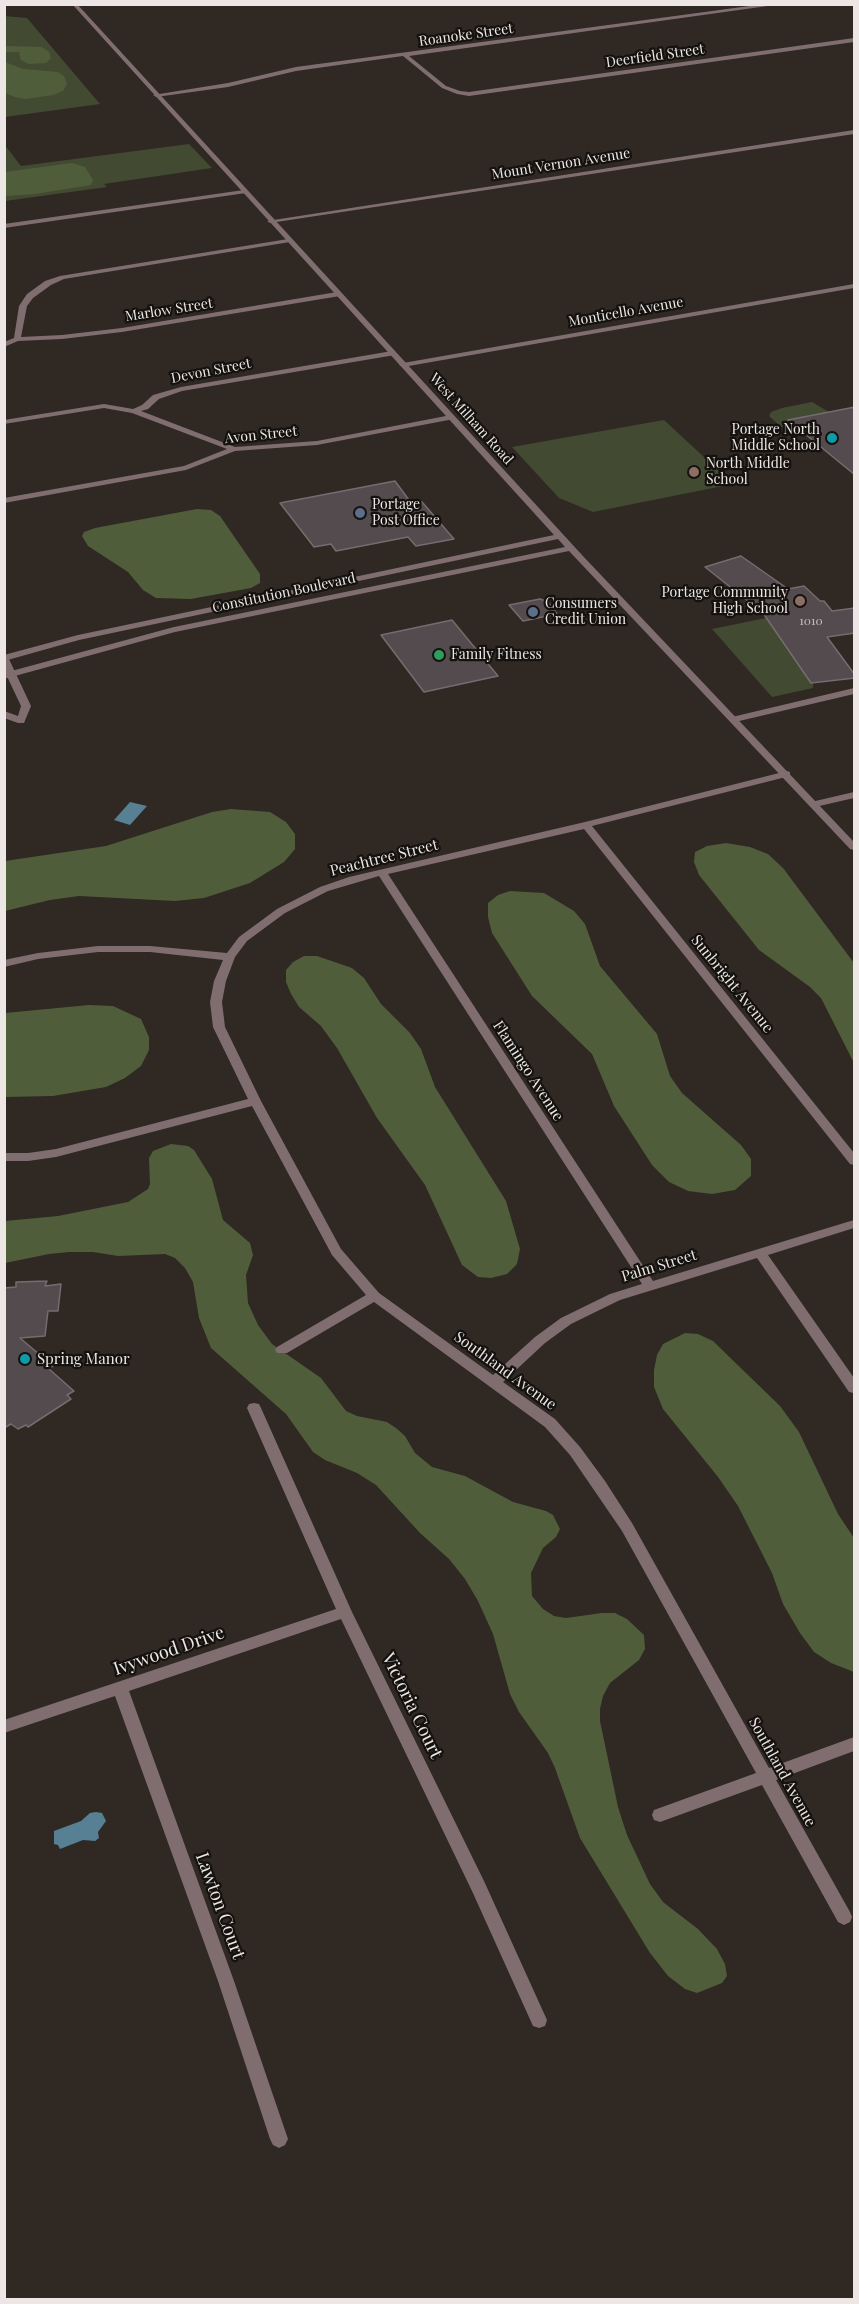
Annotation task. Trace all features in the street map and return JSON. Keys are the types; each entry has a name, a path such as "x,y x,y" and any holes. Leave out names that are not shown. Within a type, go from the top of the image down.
{"street":[{"name":"West Milham Road","path":"74,4 559,536 855,847"},
{"name":"Roanoke Street","path":"156,95 228,85 296,69 780,4"},
{"name":"Deerfield Street","path":"405,55 444,87 459,93 506,89 855,40"},
{"name":"Mount Vernon Avenue","path":"270,221 855,132"},
{"path":"4,226 244,192"},
{"path":"17,339 23,306 30,296 48,283 62,277 288,241"},
{"name":"Monticello Avenue","path":"403,365 855,286"},
{"name":"Marlow Street","path":"4,345 17,339 62,337 122,330 337,294"},
{"name":"Devon Street","path":"134,411 145,407 156,397 181,389 392,353"},
{"path":"4,422 104,406 134,411 234,449"},
{"name":"Avon Street","path":"4,501 186,468 234,449 317,443 451,417"},
{"name":"Constitution Boulevard","path":"4,659 78,638 233,603 559,536"},
{"name":"Constitution Boulevard","path":"8,675 174,630 571,548"},
{"path":"4,659 8,675 26,706 21,721 4,714"},
{"path":"735,719 855,691"},
{"name":"Peachtree Street","path":"230,957 243,939 298,901 344,882 586,825 787,774"},
{"path":"815,804 855,795"},
{"name":"Sunbright Avenue","path":"586,825 855,1161"},
{"name":"Flamingo Avenue","path":"381,872 649,1286"},
{"path":"4,964 38,956 98,949 150,949 230,957"},
{"name":"Southland Avenue","path":"230,957 220,981 216,1002 219,1028 255,1101 336,1252 374,1296 549,1423 575,1451 627,1527 843,1917"},
{"path":"4,1157 28,1157 56,1153 255,1101"},
{"name":"Palm Street","path":"494,1382 540,1340 566,1321 615,1297 855,1224"},
{"path":"760,1253 855,1388"},
{"path":"282,1350 374,1296"},
{"name":"Victoria Court","path":"254,1408 345,1612 478,1886 539,2020"},
{"name":"Ivywood Drive","path":"4,1726 345,1612"},
{"name":"Lawton Court","path":"120,1689 226,1981 279,2139"},
{"path":"660,1815 855,1744"}],"green space":[{"path":"4,16 27,18 100,104 5,117"},
{"path":"5,46 42,47 49,52 51,58 46,63 29,64 21,60 19,52 5,52"},
{"path":"5,62 23,69 58,72 64,76 67,84 63,91 53,95 26,99 15,97 5,93"},
{"path":"4,144 21,166 189,144 212,168 104,184 107,187 5,201"},
{"path":"72,163 85,167 93,180 91,185 35,194 5,196 5,172"},
{"path":"812,402 829,412 789,420 802,432 789,434 769,416 771,412 782,408"},
{"path":"664,420 733,484 593,512 559,498 512,447"},
{"path":"197,509 211,510 220,516 260,574 260,583 251,588 191,599 156,598 143,590 128,572 88,546 82,536 84,532 95,528"},
{"path":"766,618 813,684 813,688 772,697 712,629"},
{"path":"231,809 270,812 286,822 295,834 295,849 284,862 250,883 204,898 175,901 79,896 50,900 5,911 5,861 106,846 212,812"},
{"path":"726,843 750,847 768,854 783,868 854,963 854,1063 821,998 810,987 759,950 699,875 694,862 695,852 707,846"},
{"path":"510,891 544,893 574,911 585,924 600,966 657,1034 670,1076 682,1093 741,1145 751,1159 751,1176 735,1190 712,1194 688,1191 669,1182 652,1165 614,1106 592,1054 532,996 492,933 488,917 488,903 498,895"},
{"path":"304,956 317,956 352,968 364,978 381,1004 410,1033 421,1049 435,1087 506,1201 520,1249 517,1264 507,1274 491,1278 478,1277 462,1265 425,1185 377,1118 337,1048 321,1026 299,1007 291,994 286,982 286,970 293,962"},
{"path":"89,1005 113,1006 141,1019 149,1037 149,1050 141,1066 125,1078 106,1087 53,1096 5,1097 5,1013"},
{"path":"171,1144 188,1146 194,1150 212,1179 223,1220 250,1243 253,1255 246,1275 248,1303 258,1325 272,1344 321,1378 346,1411 357,1416 387,1422 396,1428 405,1436 415,1453 432,1467 465,1476 513,1502 553,1515 560,1529 556,1537 543,1548 531,1573 532,1596 543,1609 554,1616 566,1618 615,1613 627,1619 644,1635 645,1649 639,1660 610,1683 603,1696 600,1709 600,1721 618,1807 627,1835 650,1884 663,1902 698,1929 717,1949 725,1964 727,1976 722,1983 697,1993 685,1989 668,1976 650,1953 580,1838 555,1768 548,1753 519,1712 510,1694 493,1634 465,1579 449,1559 420,1533 376,1485 357,1473 325,1460 313,1452 286,1414 211,1348 199,1318 193,1282 185,1268 175,1258 165,1254 118,1256 93,1252 49,1254 5,1263 5,1221 58,1216 128,1202 148,1189 150,1184 149,1158 153,1151"},
{"path":"685,1333 698,1334 713,1341 780,1406 799,1432 838,1514 854,1538 854,1672 831,1663 814,1652 800,1633 783,1604 772,1573 738,1506 718,1477 663,1409 654,1387 657,1355 663,1344"}],"water":[{"path":"130,802 147,806 130,825 114,820"},
{"path":"90,1813 102,1813 106,1821 98,1832 99,1838 95,1841 83,1840 60,1849 54,1844 54,1831 81,1821"}],"building":[{"name":"Portage North Middle School","path":"855,407 855,475 788,420"},
{"name":"Portage Post Office","path":"395,481 409,500 422,502 454,539 416,546 408,537 336,551 331,544 314,547 280,503"},
{"path":"741,556 788,589 804,586 820,601 824,601 832,611 855,608 855,633 827,637 855,678 811,683 763,613 705,567"},
{"name":"Consumers Credit Union","path":"540,599 548,602 557,614 523,621 509,605"},
{"name":"Family Fitness","path":"452,620 498,676 424,692 381,635"},
{"name":"Spring Manor","path":"47,1281 45,1286 61,1284 58,1311 48,1311 45,1336 20,1338 53,1366 49,1369 74,1391 67,1395 71,1399 28,1427 26,1425 18,1429 11,1424 4,1428 4,1288 16,1287 16,1282"}],"place":[{"name":"Portage North Middle School","path":"832,438"},
{"name":"North Middle School","path":"694,472"},
{"name":"Portage Post Office","path":"360,513"},
{"name":"Portage Community High School","path":"800,601"},
{"name":"Consumers Credit Union","path":"533,612"},
{"name":"Family Fitness","path":"439,655"},
{"name":"Spring Manor","path":"25,1359"}]}
